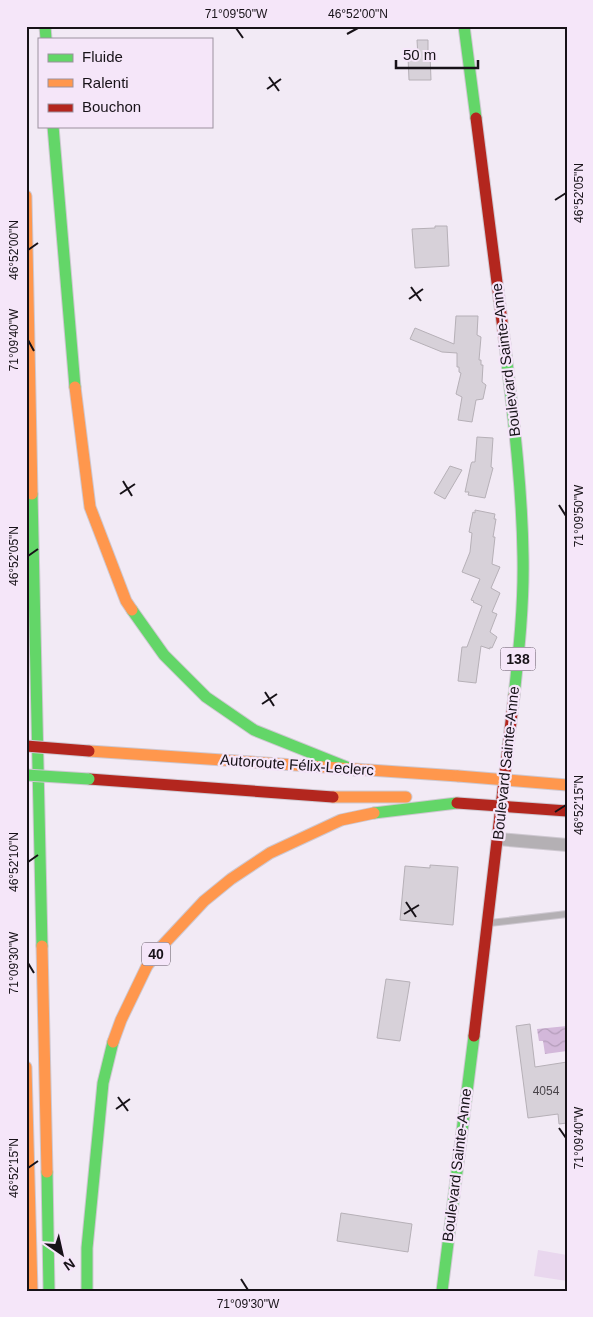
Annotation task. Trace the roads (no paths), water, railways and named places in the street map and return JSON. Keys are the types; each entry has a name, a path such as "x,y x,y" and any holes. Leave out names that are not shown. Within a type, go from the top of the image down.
{"main road":[{"name":"Boulevard Sainte-Anne","path":"442,1291 498,839 520,639 523,557 518,469 510,393 464,26"},
{"path":"53,128 76,404 90,507 126,601 164,654 206,697 254,730 354,770"},
{"path":"26,196 49,1291"},
{"name":"Autoroute Félix-Leclerc","path":"26,746 567,785"},
{"path":"26,775 340,797 414,797 457,803"},
{"name":"40","path":"87,1291 88,1238 103,1083 108,1058 121,1020 147,966 162,946 204,901 231,879 270,853 341,820 381,812 457,803 567,811"},
{"path":"26,1068 32,1291"}],"street":[{"path":"498,839 567,845"}],"lane":[{"path":"487,923 567,914"}],"water":[{"path":"567,1026 567,1051 545,1054 543,1041 539,1041 537,1029"}]}
